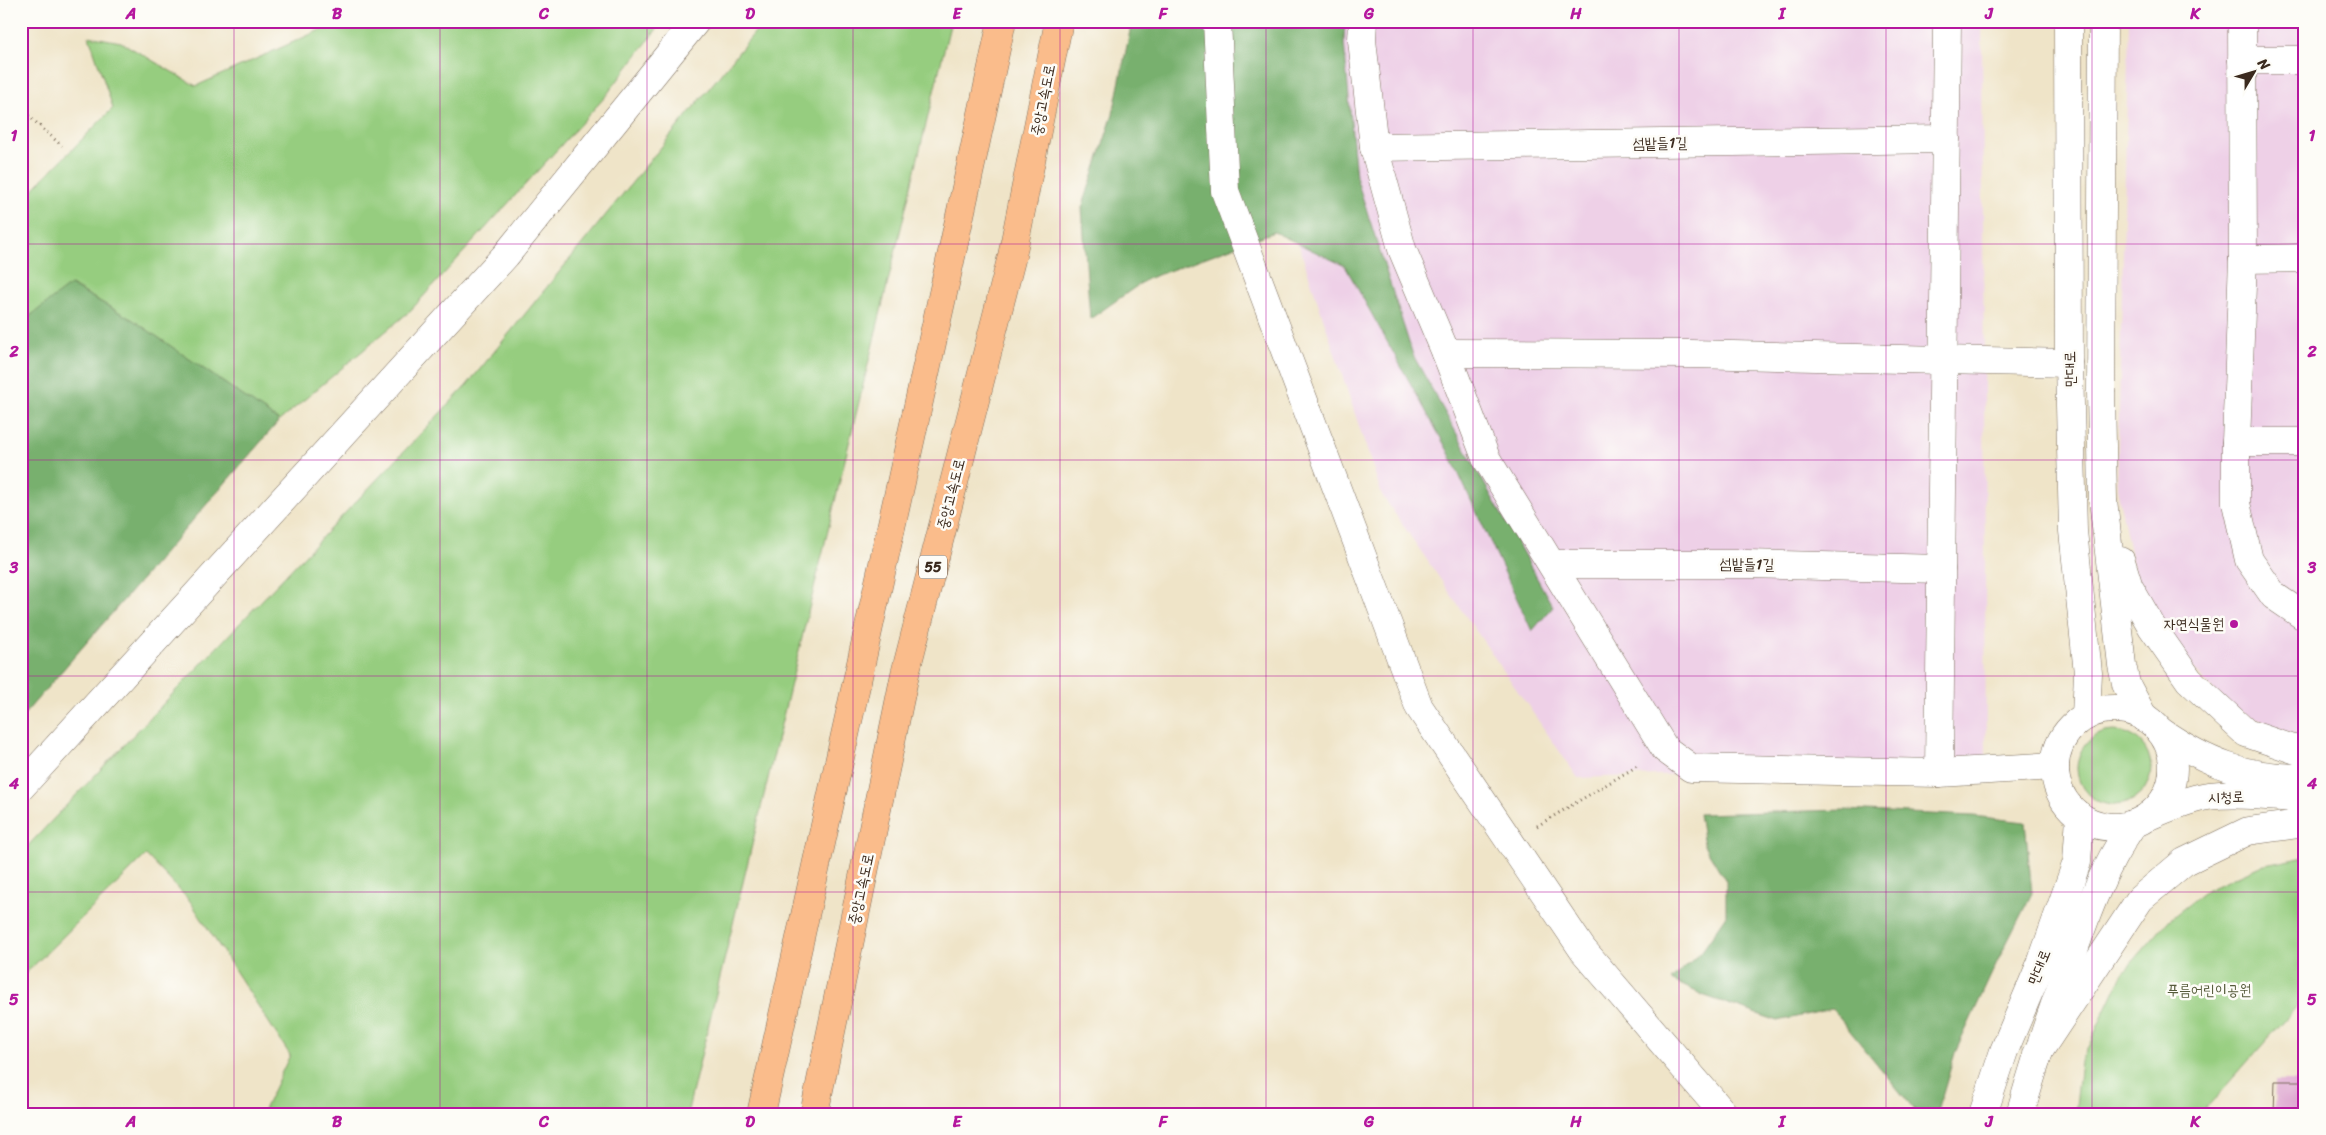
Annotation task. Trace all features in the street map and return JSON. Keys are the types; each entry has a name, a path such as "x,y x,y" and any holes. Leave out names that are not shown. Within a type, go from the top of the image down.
{"highway":[{"path":"761,1114 954,248 1002,21"},
{"name":"중앙고속도로","path":"814,1114 906,674 1012,256 1059,21"}],"street":[{"path":"21,787 506,254 696,21"},
{"path":"1216,21 1225,191 1419,707 1583,950 1724,1114"},
{"path":"1364,21 1362,40 1374,148 1402,249 1446,353 1486,458 1665,749 1691,768 1939,773 2055,766"},
{"path":"1939,773 1947,21"},
{"name":"만대로","path":"2068,21 2073,531 2088,673 2086,716"},
{"path":"2102,21 2101,392 2104,500 2128,587 2152,627 2189,680 2246,733 2305,754"},
{"path":"2242,21 2244,259 2236,442 2236,503 2249,560 2274,596 2305,616"},
{"path":"2242,60 2305,60"},
{"name":"섬밭들1길","path":"1374,148 1946,139"},
{"path":"2244,259 2305,258"},
{"path":"1446,353 1682,354 2070,363"},
{"path":"2236,442 2305,442"},
{"name":"만대로","path":"2020,1114 2037,1054 2101,878 2116,849 2141,820 2162,802 2170,786 2173,767 2170,748 2126,684 2122,665 2104,500"},
{"name":"섬밭들1길","path":"1552,564 1747,564 1941,569"},
{"path":"2141,820 2115,827 2096,824 2080,816 2066,803 2058,786 2055,766 2059,746 2070,729 2086,716 2105,709 2126,710 2152,724"},
{"name":"시청로","path":"2152,724 2190,752 2226,767 2254,774 2305,778"},
{"name":"시청로","path":"2141,820 2182,803 2207,796 2228,795 2305,799"},
{"name":"만대로","path":"1983,1114 2004,1051 2042,961 2076,862 2080,816"},
{"path":"2037,1054 2140,898 2184,862 2248,830 2305,823"}],"path":[{"path":"21,109 62,146"},
{"path":"1510,842 1665,749"}],"shaded area":[{"path":"1241,21 1982,21 1986,763 1578,778 1382,495 1240,68"},
{"path":"2129,21 2305,21 2305,736 2297,736 2228,707 2178,651 2135,576 2117,488"}],"green space":[{"path":"340,21 663,21 605,97 410,311 279,421 133,320 71,285 21,323 21,204 36,186 113,108 89,36 121,42 196,86"},
{"path":"764,21 951,21 687,1114 262,1114 290,1055 190,901 146,855 21,978 21,853 467,385"},
{"path":"1132,21 1345,21 1344,42 1356,177 1413,355 1553,607 1532,631 1448,451 1345,266 1274,232 1147,279 1090,319 1082,208 1113,114"},
{"path":"70,285 133,320 279,421 21,718 21,323"},
{"path":"2114,731 2135,737 2145,747 2151,768 2145,789 2135,799 2114,805 2093,799 2083,789 2077,768 2083,747 2093,737"},
{"path":"1844,810 1973,816 2025,822 2032,893 1998,960 1955,1053 1937,1114 1918,1114 1832,1009 1778,1021 1705,996 1671,980 1702,951 1726,917 1726,881 1704,845 1699,814"},
{"name":"푸름어린이공원","path":"2305,857 2305,997 2201,1114 2075,1114 2081,1062 2123,973 2170,919 2207,890 2260,866"}],"building":[{"path":"2275,1081 2305,1081 2305,1114 2274,1114"}],"place":[{"name":"자연식물원","path":"2234,624"}]}
